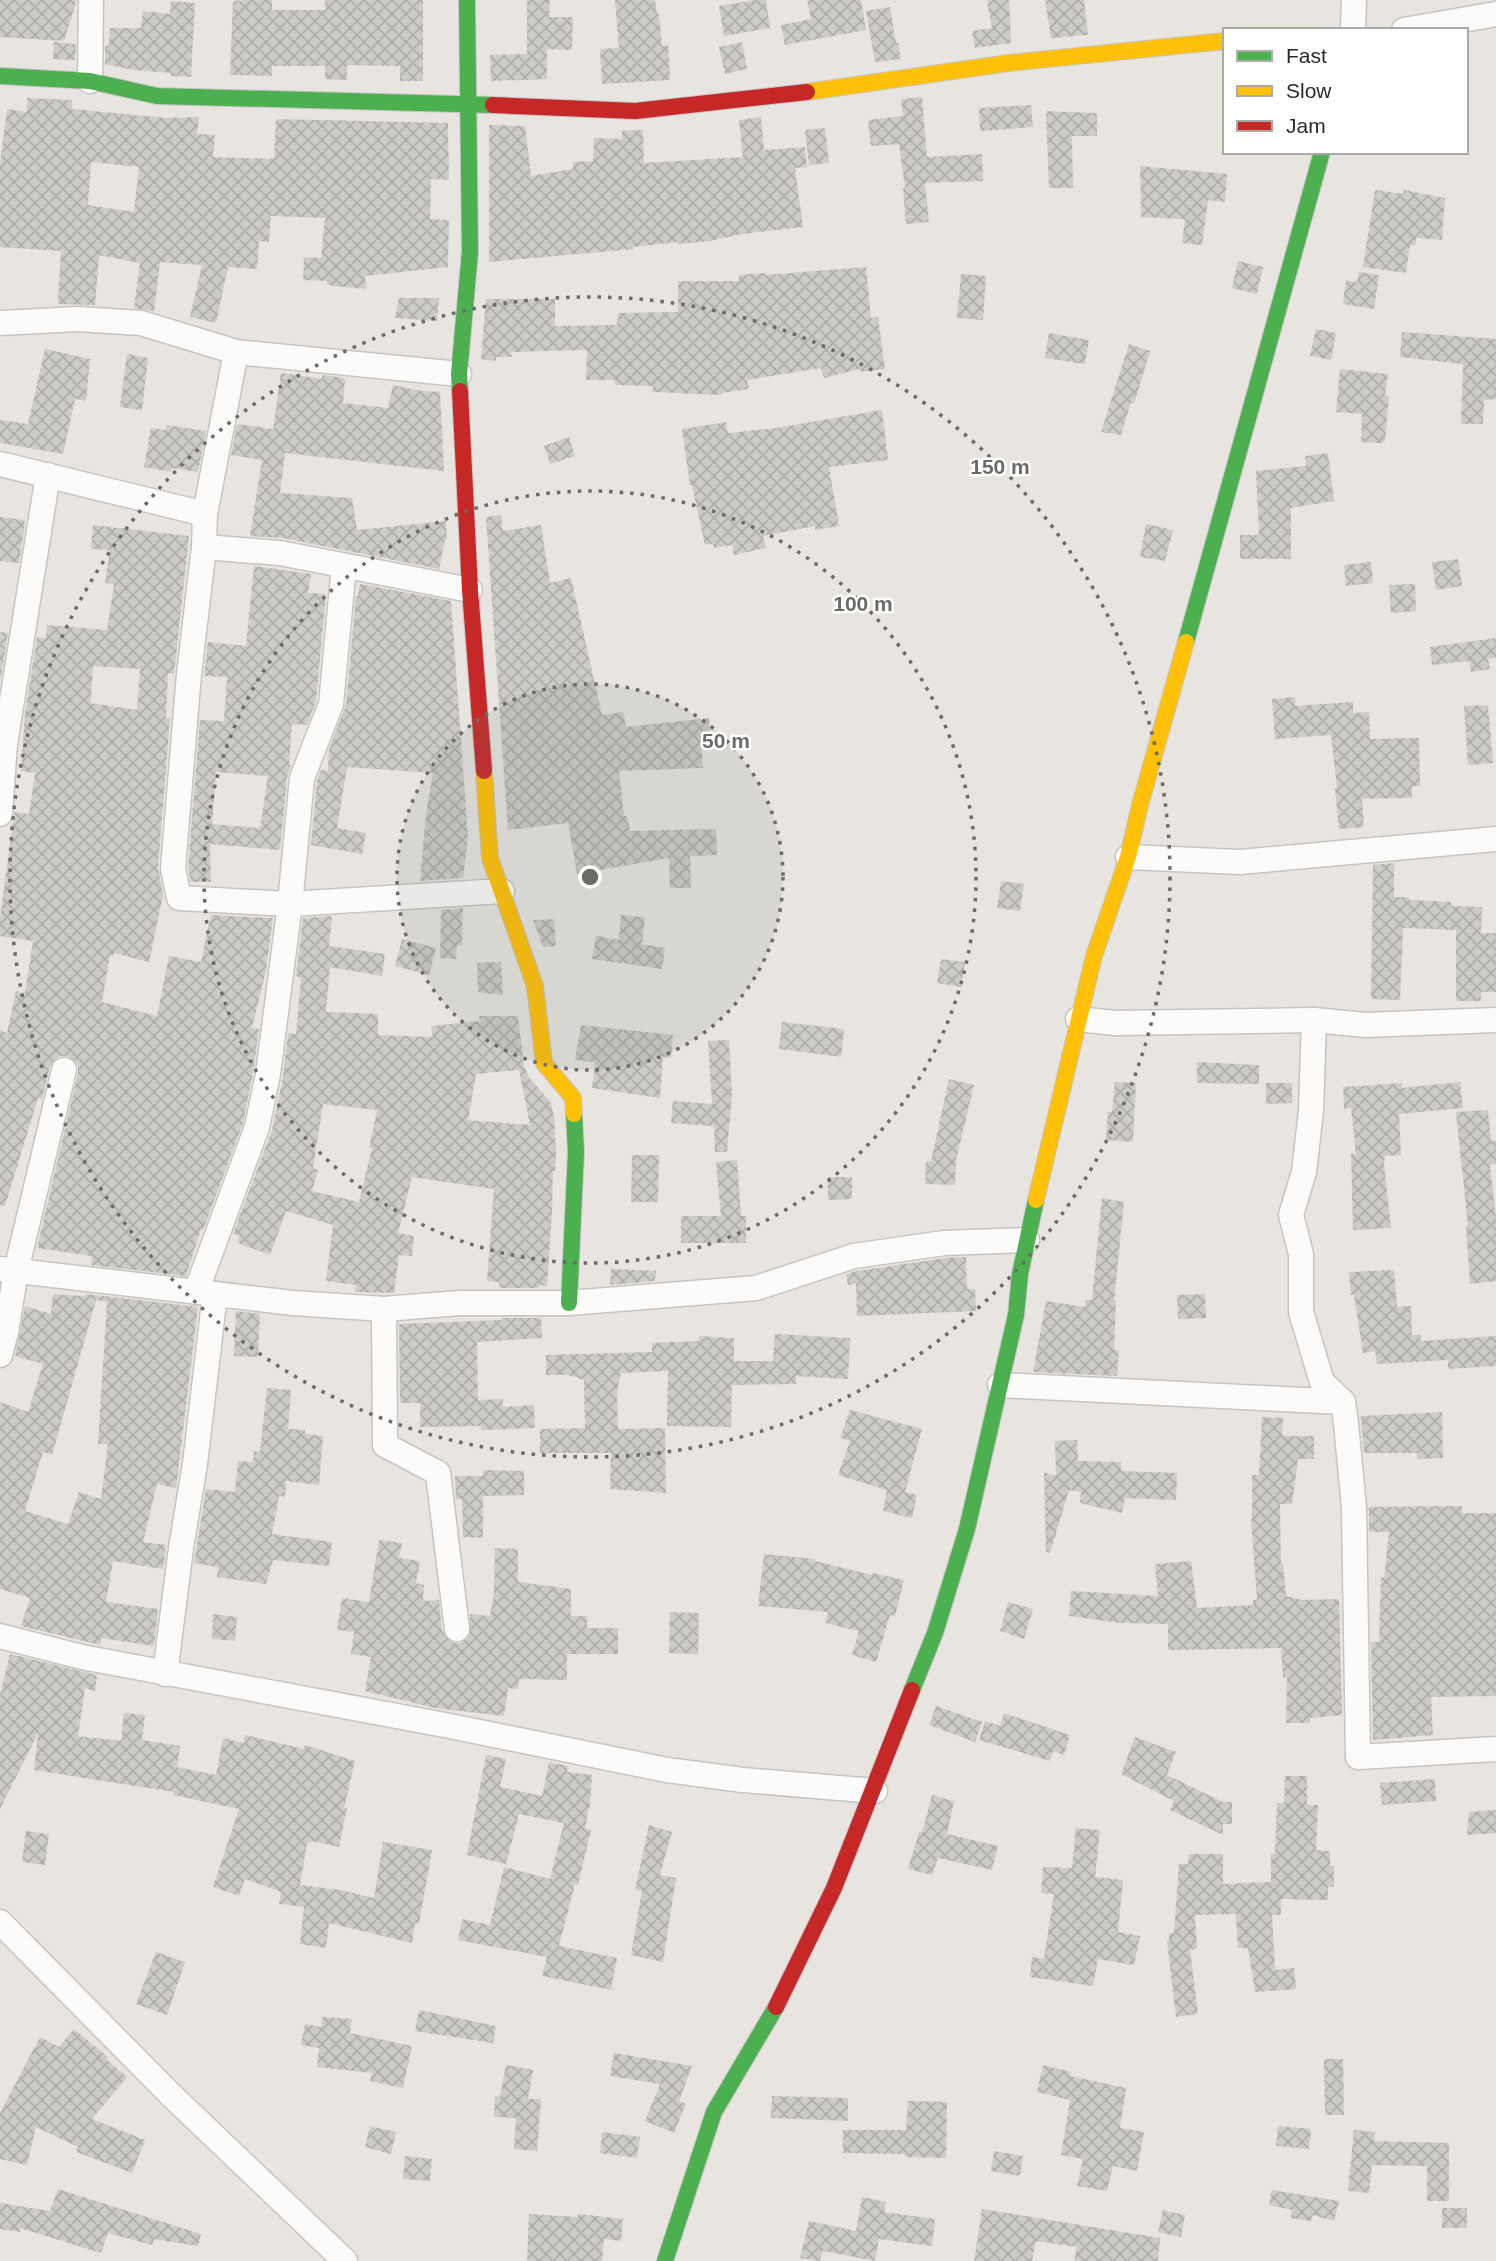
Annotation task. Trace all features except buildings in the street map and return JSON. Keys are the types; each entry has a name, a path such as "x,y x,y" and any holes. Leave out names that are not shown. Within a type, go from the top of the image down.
{"street":[{"path":"90,81 91,0"},
{"path":"467,0 470,252 459,374 470,590 491,858 535,986 544,1063 573,1098 576,1152 569,1303"},
{"path":"1353,28 1354,0"},
{"path":"1416,28 1496,15"},
{"path":"0,76 90,81 157,96 467,103 635,111 833,89 1009,63 1223,41"},
{"path":"665,2261 715,2112 780,2000 834,1888 875,1791 935,1633 956,1568 1016,1315 1027,1240 1094,956 1128,857 1140,805 1321,154"},
{"path":"0,323 78,319 141,323 236,352 459,374"},
{"path":"236,352 205,514 173,868 179,898 290,904 502,891"},
{"path":"0,464 205,514"},
{"path":"0,814 5,744 48,475"},
{"path":"204,547 280,553 470,590"},
{"path":"165,1674 195,1464 205,1293 257,1127 268,1074 290,904 302,778 331,704 344,566"},
{"path":"1128,857 1240,862 1496,839"},
{"path":"1078,1019 1115,1023 1314,1020 1365,1025 1496,1020"},
{"path":"1314,1020 1309,1136 1304,1172 1291,1215 1301,1254 1301,1312 1322,1382 1343,1402 1354,1507 1358,1757 1496,1749"},
{"path":"0,1355 8,1270 64,1070"},
{"path":"8,1270 293,1303 384,1309 460,1303 569,1303 756,1288 854,1256 944,1243 1027,1240"},
{"path":"384,1309 385,1445 438,1473 457,1629"},
{"path":"1000,1385 1343,1402"},
{"path":"0,1636 165,1674 667,1770 743,1780 875,1791"},
{"path":"0,1922 171,2095 345,2261"}],"traffic: fast":[{"path":"460,391 459,374 470,252 467,0"},
{"path":"0,76 90,81 157,96 493,105"},
{"path":"1186,642 1321,154"},
{"path":"569,1303 576,1152 574,1114"},
{"path":"912,1690 935,1633 967,1529 1016,1315 1020,1274 1036,1200"},
{"path":"665,2261 714,2112 776,2007"}],"traffic: slow":[{"path":"807,92 1009,63 1223,41"},
{"path":"1036,1200 1094,956 1128,857 1186,642"},
{"path":"484,771 490,858 535,986 544,1063 573,1098 574,1114"}],"traffic: jam":[{"path":"493,105 635,111 807,92"},
{"path":"460,391 470,590 484,771"},
{"path":"776,2007 834,1888 912,1690"}]}
